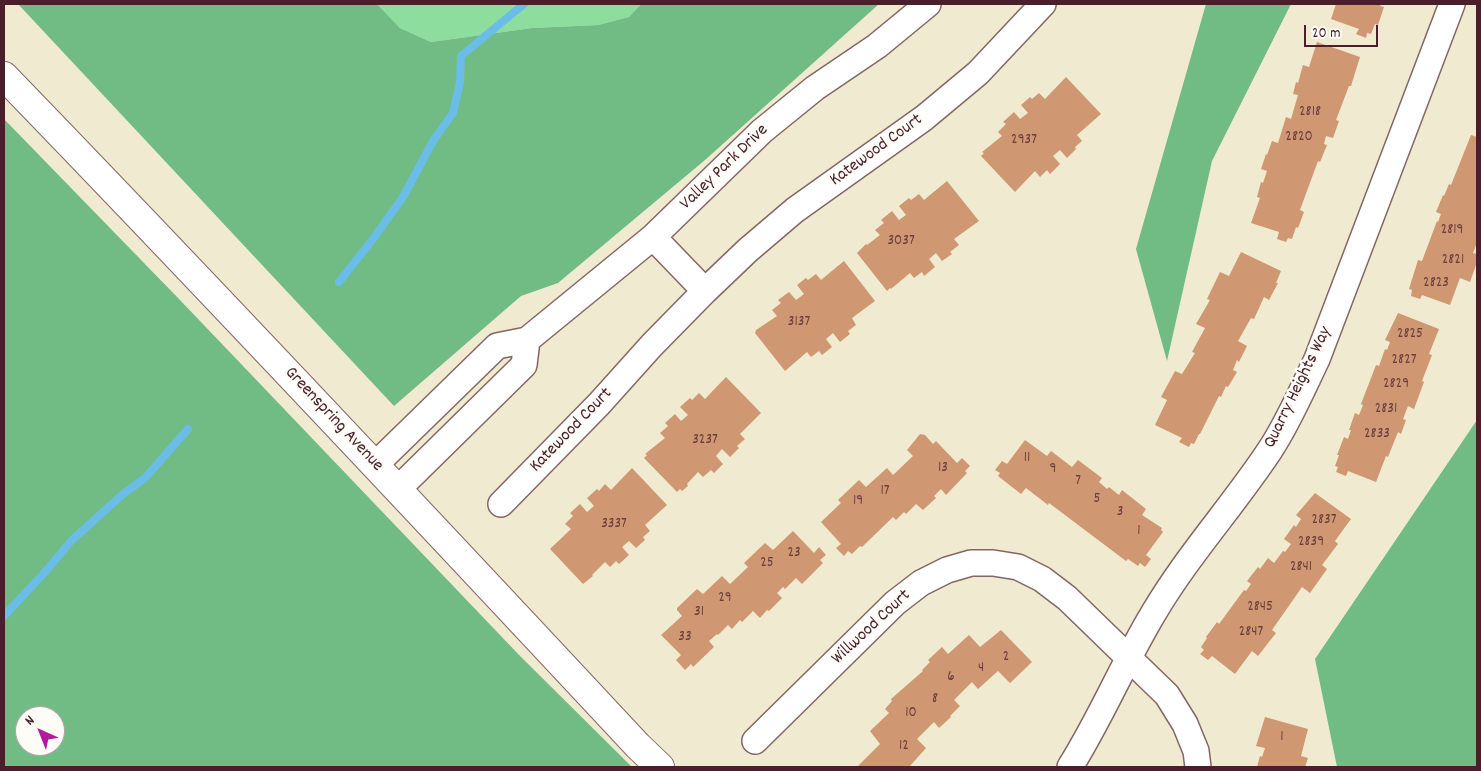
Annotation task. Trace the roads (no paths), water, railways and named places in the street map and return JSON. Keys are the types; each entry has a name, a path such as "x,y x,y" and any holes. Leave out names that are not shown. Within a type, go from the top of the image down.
{"main road":[{"name":"Greenspring Avenue","path":"4,76 192,270 660,767"}],"street":[{"name":"Valley Park Drive","path":"375,465 497,346 527,340 653,237 762,131 814,88 877,46 928,4"},
{"name":"Katewood Court","path":"500,504 599,404 704,291 748,250 795,210 924,118 978,73 1043,4"},
{"name":"Quarry Heights Way","path":"1070,767 1084,745 1153,614 1171,585 1271,449 1294,406 1317,359 1452,4"},
{"path":"653,237 704,291"},
{"path":"398,489 524,365 527,340"},
{"name":"Willwood Court","path":"755,741 895,603 921,583 947,570 971,563 993,563 1018,567 1042,579 1067,598 1130,658 1167,696 1185,724 1196,751 1198,767"}],"waterway":[{"path":"339,282 403,197 433,141 453,113 460,82 461,56 524,4"},
{"path":"4,616 71,541 123,494 145,478 188,429"}]}
